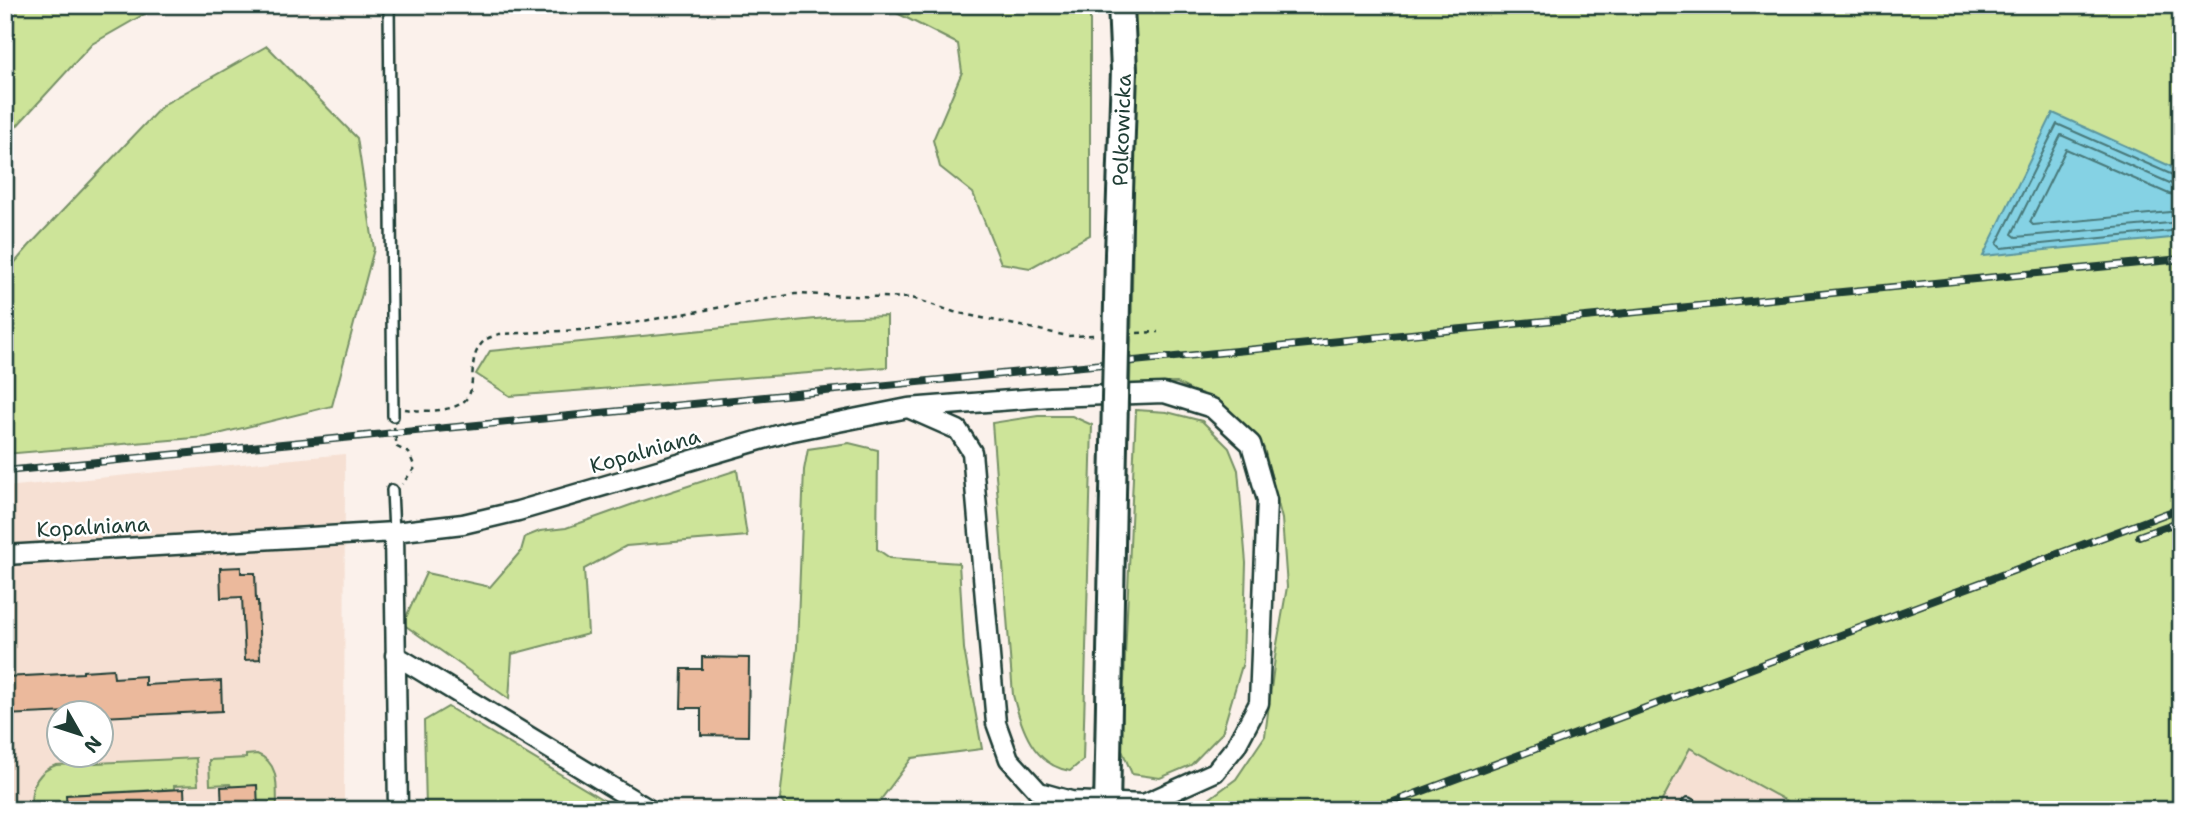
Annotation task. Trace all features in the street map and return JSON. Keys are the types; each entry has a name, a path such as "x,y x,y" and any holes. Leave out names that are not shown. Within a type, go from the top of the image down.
{"main road":[{"name":"Polkowicka","path":"1107,807 1118,254 1125,69 1121,5"}],"street":[{"name":"Kopalniana","path":"5,555 394,532 463,524 508,514 788,432 908,408 1050,397 1164,393 1212,408 1251,444 1267,500 1259,703 1236,746 1215,772 1144,804 1107,807 1071,802 1039,792 1009,759 996,723 972,452 958,430 908,408"},
{"path":"394,532 398,810"},
{"path":"396,655 650,810"}],"lane":[{"path":"389,5 393,412"},
{"path":"392,493 394,532"},
{"path":"1685,810 1688,803 1700,810"}],"path":[{"path":"392,493 415,468 409,453 397,446 393,412 426,412 461,405 471,392 474,357 484,341 499,334 599,328 795,294 912,298 954,313 1068,336 1107,334"},
{"path":"1133,333 1158,332"}],"shaded area":[{"path":"345,454 344,810 5,810 5,487"},
{"path":"1690,747 1803,810 1658,810"}],"green space":[{"path":"5,5 160,5 92,44 5,139"},
{"path":"881,5 1090,5 1090,235 1030,268 1001,263 973,193 940,167 933,140 962,72 958,44"},
{"path":"1129,5 2181,5 2181,810 1803,810 1690,748 1657,810 1194,810 1236,779 1265,736 1287,587 1282,519 1264,448 1209,399 1177,383 1130,384 1133,194"},
{"path":"267,46 357,138 374,249 332,406 206,437 5,454 5,274 163,105"},
{"path":"887,316 887,367 510,396 476,374 490,351 826,318"},
{"path":"1136,410 1167,412 1202,421 1229,448 1238,470 1246,563 1243,662 1222,733 1191,765 1160,778 1132,774 1121,748"},
{"path":"1038,416 1072,416 1092,425 1083,760 1070,771 1057,767 1038,753 1025,732 1013,695 992,423"},
{"path":"849,443 878,450 877,549 890,558 959,563 964,649 982,749 912,758 873,810 788,810 780,799 797,647 804,470 808,449"},
{"path":"737,470 747,536 626,546 584,569 588,634 512,654 509,699 403,624 426,573 490,587 521,551 525,537 540,531 566,528"},
{"path":"448,707 620,810 426,810 424,721"},
{"path":"257,754 265,758 274,770 277,810 258,810 230,784 210,785 209,760 246,758 246,755"},
{"path":"196,758 198,785 174,786 174,789 67,795 67,802 31,804 37,780 47,770 116,770 116,762"}],"water":[{"path":"2053,113 2181,171 2181,237 1983,256"}],"building":[{"path":"241,567 241,573 255,573 260,659 245,660 242,597 221,598 220,568"},
{"path":"702,657 749,658 748,736 701,735 701,708 681,708 682,669 702,669"},
{"path":"113,669 114,678 145,676 145,685 221,681 222,711 116,716 116,700 46,700 46,713 5,715 5,677"},
{"path":"257,785 258,810 222,810 221,787"},
{"path":"184,789 185,810 67,810 66,795"}],"railway":[{"path":"5,471 2181,259"},
{"path":"1372,810 2181,508"},
{"path":"2139,536 2181,521"}]}
